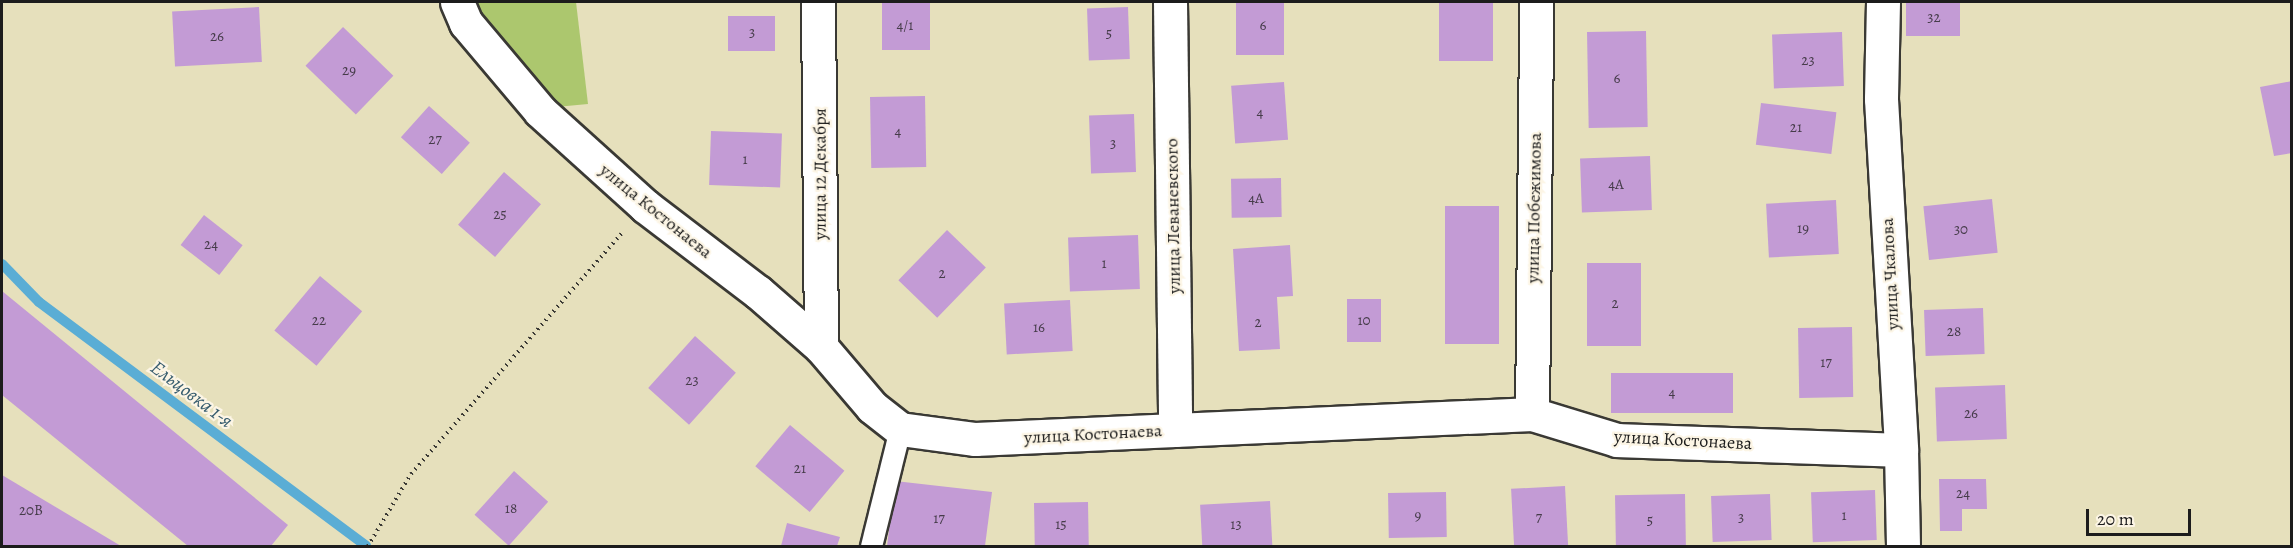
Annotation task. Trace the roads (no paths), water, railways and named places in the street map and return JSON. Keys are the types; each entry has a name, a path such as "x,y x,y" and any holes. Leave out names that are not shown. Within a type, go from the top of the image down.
{"street":[{"name":"улица Костонаева","path":"457,2 466,22 540,111 645,206 758,291 821,347 872,407 900,429 975,439 1532,414 1617,440 1901,450"},
{"name":"улица 12 Декабря","path":"818,2 821,347"},
{"name":"улица Леваневского","path":"1170,2 1175,430"},
{"name":"улица Побежимова","path":"1532,414 1536,2"},
{"name":"улица Чкалова","path":"1883,2 1881,99 1901,450 1903,546"}],"lane":[{"path":"871,546 900,429"}],"waterway":[{"name":"Ельцовка 1-я","path":"2,264 39,302 366,546"}]}
